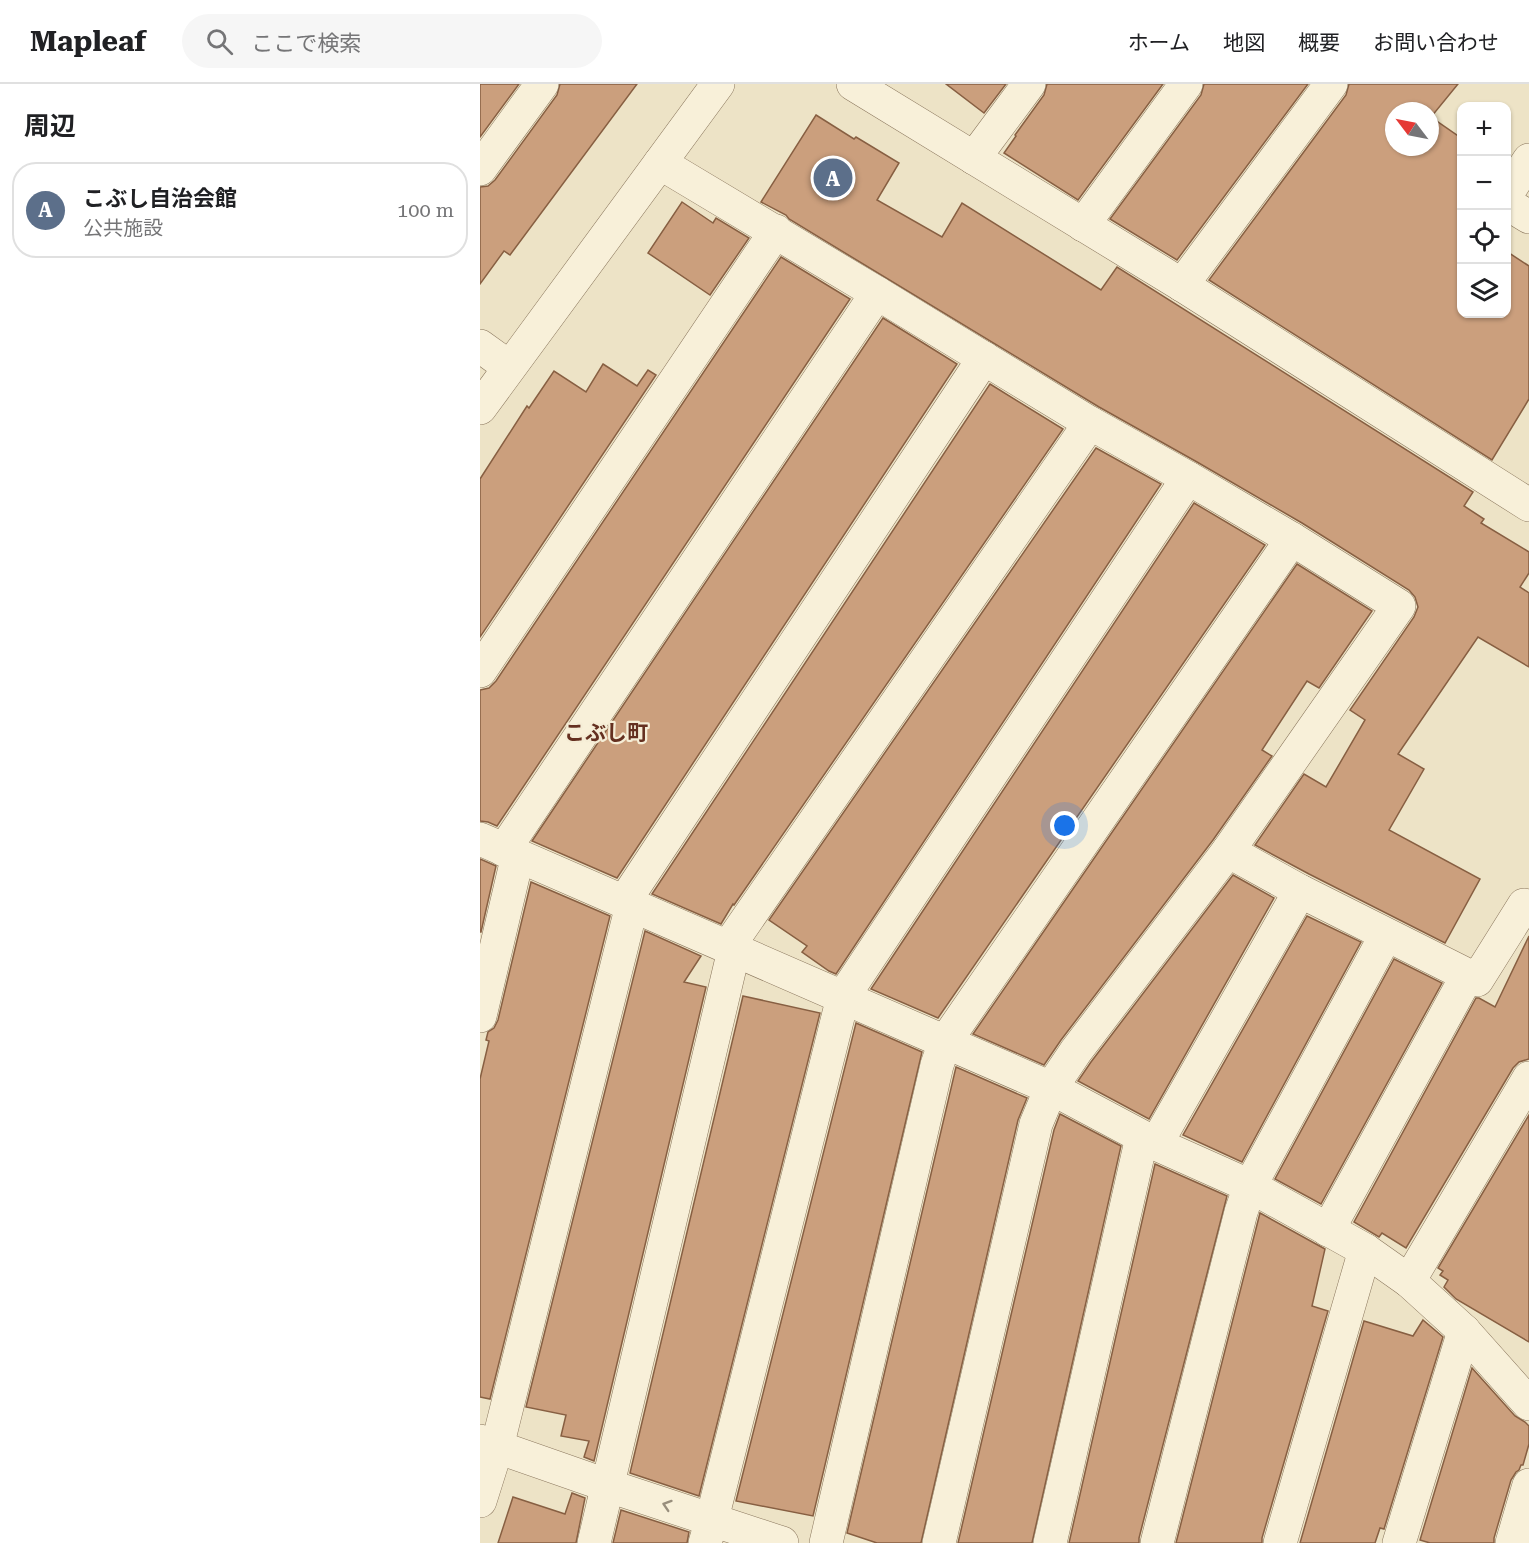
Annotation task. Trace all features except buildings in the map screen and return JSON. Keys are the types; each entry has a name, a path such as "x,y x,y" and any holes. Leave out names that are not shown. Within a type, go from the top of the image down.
{"street":[{"path":"480,169 542,84"},
{"path":"480,408 718,84"},
{"path":"974,158 1029,84"},
{"path":"1083,225 1186,84"},
{"path":"1182,285 1331,84"},
{"path":"868,88 974,158 1182,285 1529,505"},
{"path":"1511,187 1529,160"},
{"path":"660,163 776,231 1090,423 1292,539 1399,606 1228,851 1076,1051 1051,1088 1036,1124 939,1543"},
{"path":"1511,206 1529,217"},
{"path":"480,671 776,231"},
{"path":"480,1016 501,848 877,293"},
{"path":"480,346 509,367"},
{"path":"480,1501 488,1444 628,903 984,358"},
{"path":"594,1543 609,1486 731,948 1090,423"},
{"path":"709,1531 843,997 1188,478"},
{"path":"826,1543 937,1065 945,1042 1292,539"},
{"path":"501,848 1051,1088 1149,1140 1250,1186 1365,1250 1409,1281 1464,1330 1529,1404"},
{"path":"1228,851 1300,891 1477,980 1524,905 1529,908"},
{"path":"1050,1543 1149,1140 1300,891"},
{"path":"1157,1543 1238,1223 1250,1186 1386,935"},
{"path":"1328,1230 1467,976"},
{"path":"1409,1281 1529,1078"},
{"path":"1280,1543 1365,1250"},
{"path":"1400,1543 1464,1330"},
{"path":"488,1444 609,1486 709,1531 782,1543"},
{"path":"1512,1543 1529,1485"}],"place":[{"name":"こぶし自治会館","path":"833,178"}],"district":[{"name":"こぶし町","path":"606,733"}]}
